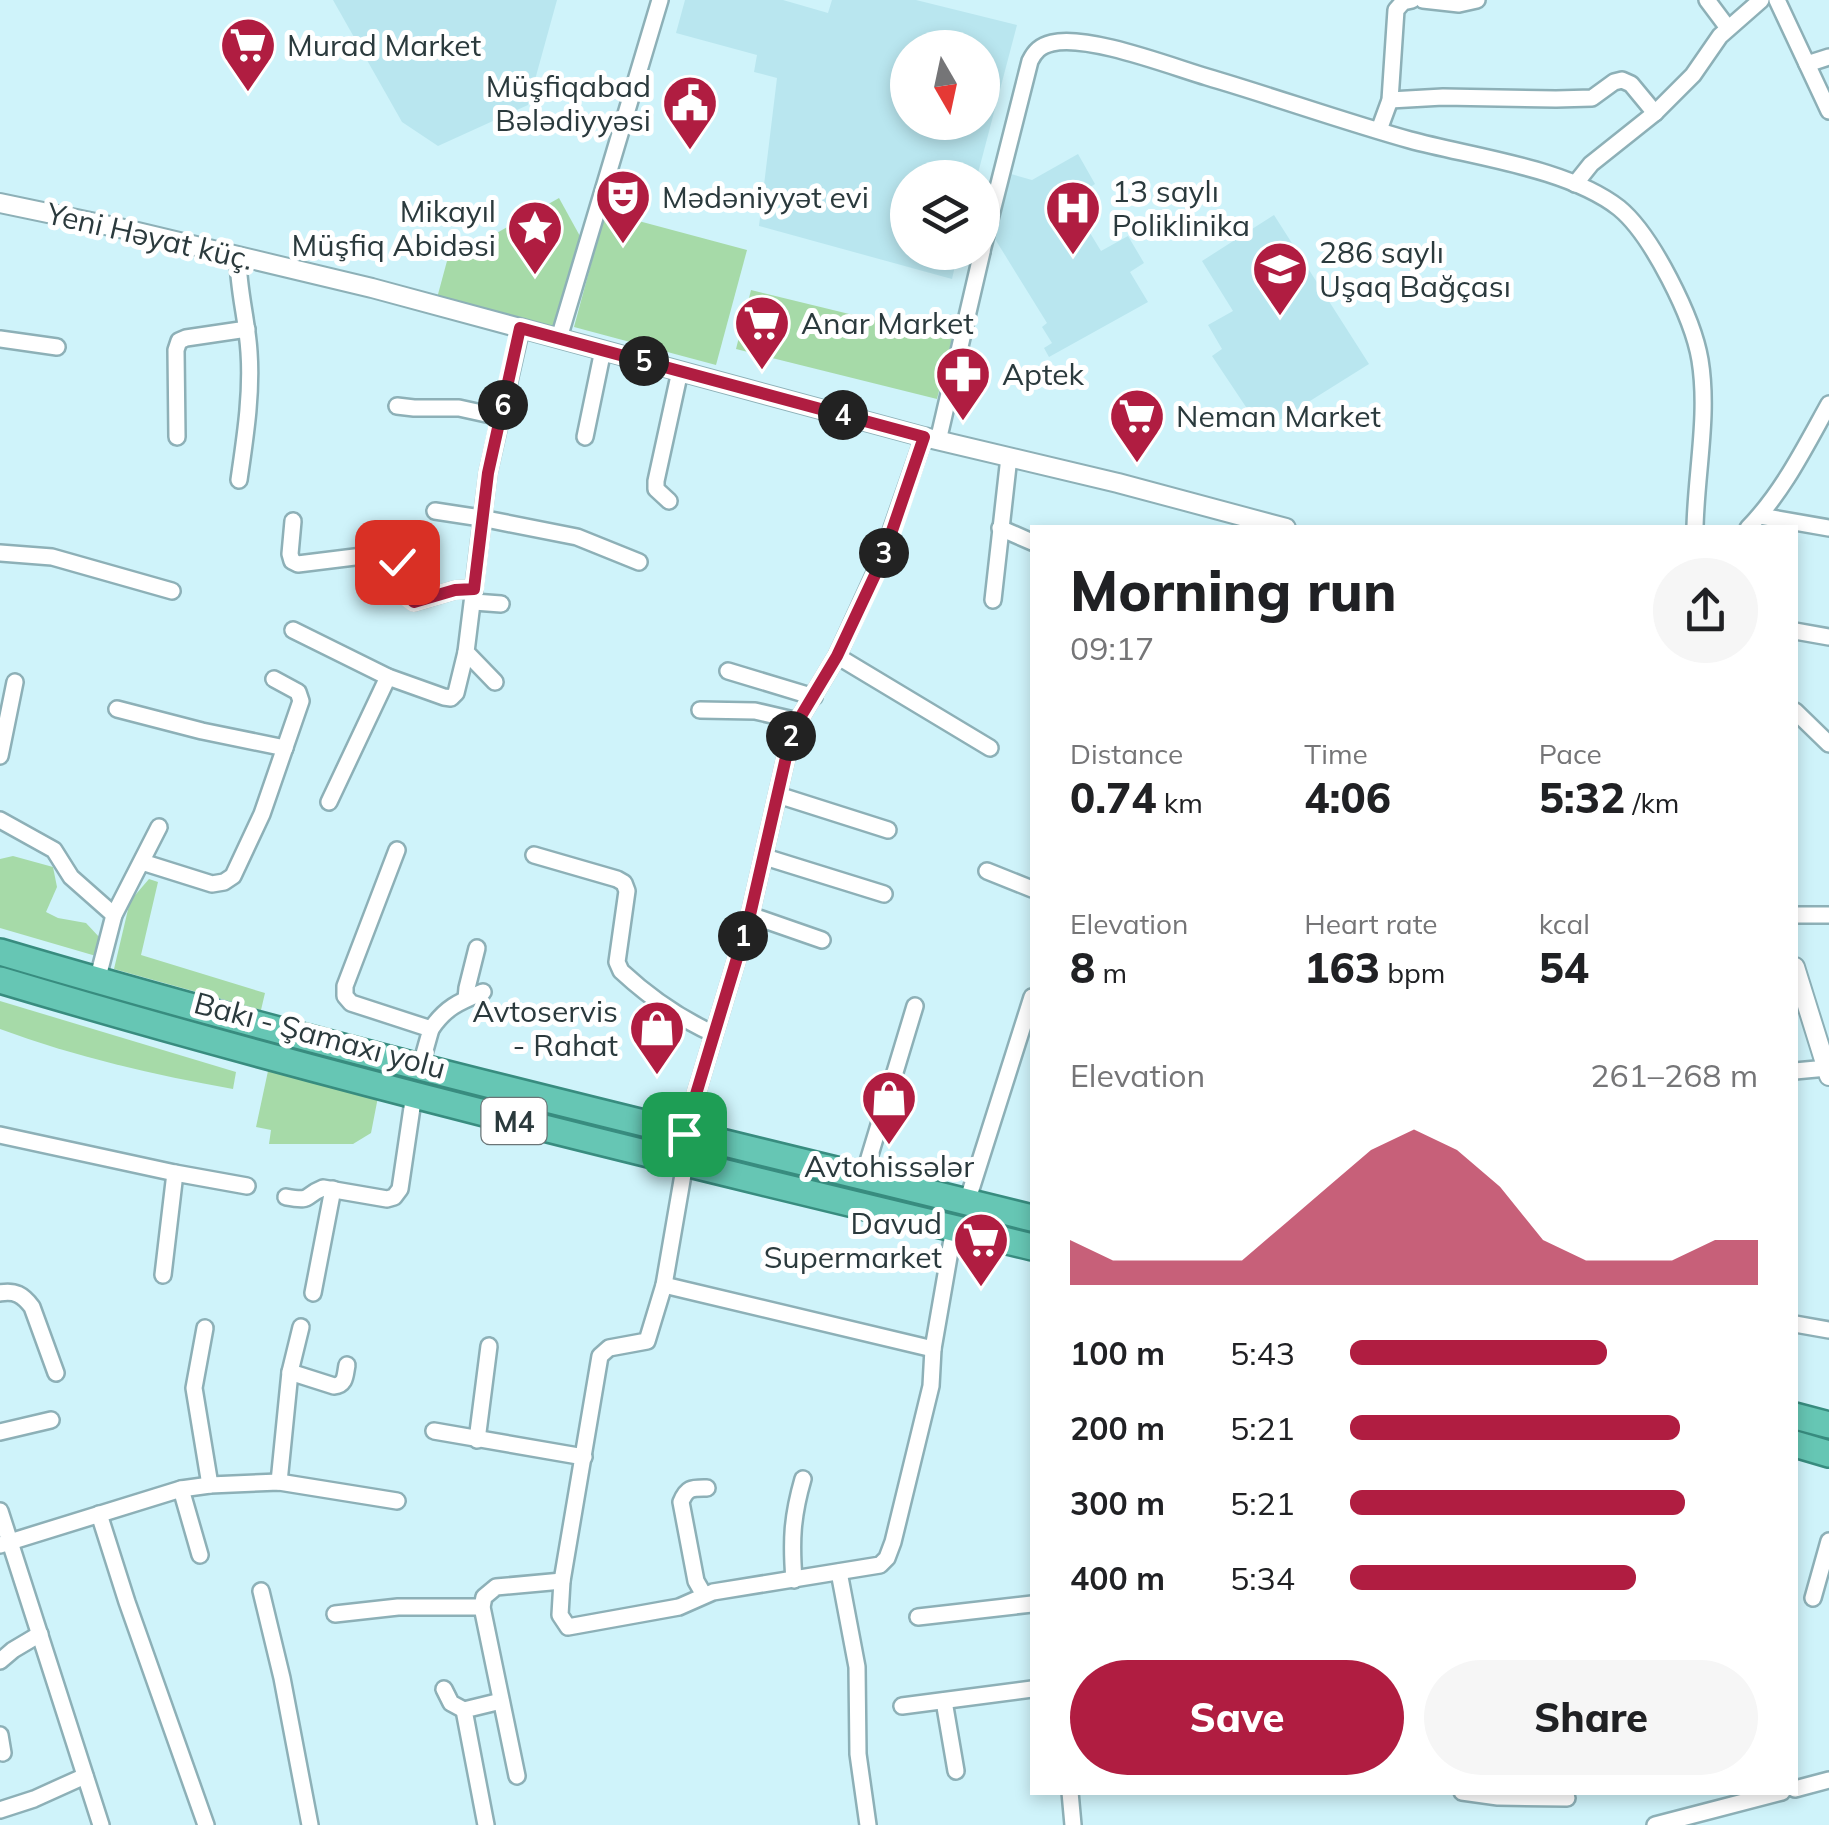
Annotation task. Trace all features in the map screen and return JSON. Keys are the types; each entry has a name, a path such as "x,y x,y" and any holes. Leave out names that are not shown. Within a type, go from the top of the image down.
{"highway":[{"name":"Bakı - Şamaxı yolu","path":"0,952 420,1068 1030,1218"},
{"name":"Bakı - Şamaxı yolu","path":"0,980 414,1094 1030,1247"},
{"path":"1798,1417 1829,1426"},
{"path":"1798,1445 1829,1454"}],"street":[{"path":"559,338 660,0"},
{"path":"1378,130 1390,100 1396,10 1403,2 1412,0"},
{"path":"1422,0 1459,4 1477,0"},
{"path":"1707,0 1728,28"},
{"path":"1575,184 1590,164 1654,113 1693,75 1720,36 1761,0"},
{"path":"1777,0 1829,111"},
{"path":"1000,180 1036,50 1056,42 1077,42 1575,184 1605,199 1636,225 1668,278 1692,329 1702,376 1695,525"},
{"path":"1807,64 1829,58"},
{"path":"1390,100 1592,98 1622,80 1632,84 1654,113"},
{"name":"Yeni Həyat küç.","path":"0,203 372,288 931,439 1275,525"},
{"path":"238,257 239,292 250,356 239,480"},
{"path":"684,1134 750,915 788,745 837,656 931,439 977,270"},
{"path":"294,630 388,677 451,698 456,693 466,652 488,473 520,328"},
{"path":"177,437 178,342 247,329"},
{"path":"0,340 57,347"},
{"path":"586,437 603,350"},
{"path":"669,501 656,489 656,481 680,371"},
{"path":"1754,522 1796,464 1829,404"},
{"path":"397,406 459,408 500,417"},
{"path":"992,600 1009,458"},
{"path":"435,512 577,537 638,562"},
{"path":"293,521 290,554 298,564 379,554 397,562 408,597 414,602 455,590 501,604"},
{"path":"1754,522 1792,525"},
{"path":"1798,526 1829,528"},
{"path":"1000,528 1030,541"},
{"path":"0,553 52,557 172,591"},
{"path":"1798,632 1829,638"},
{"path":"466,652 495,682"},
{"path":"837,656 990,748"},
{"path":"728,671 814,697"},
{"path":"328,802 388,677"},
{"path":"142,862 212,884 233,876 262,814 301,701 298,692 274,679"},
{"path":"0,756 16,682"},
{"path":"117,710 285,748"},
{"path":"700,710 755,712 798,721"},
{"path":"1798,715 1829,744"},
{"path":"778,796 888,830"},
{"path":"0,820 54,850 70,877 114,914"},
{"path":"97,981 114,914 159,827"},
{"path":"397,850 345,986 345,996 351,1004 431,1029"},
{"path":"534,855 624,883 627,891 618,951 621,971 666,1009 714,1034"},
{"path":"764,856 884,894"},
{"path":"987,872 1030,887"},
{"path":"750,915 822,940"},
{"path":"1798,915 1829,916"},
{"path":"466,999 477,948"},
{"path":"1798,976 1828,1072 1798,1071"},
{"path":"420,1068 431,1029 442,1013 482,992"},
{"path":"967,1202 1030,1002"},
{"path":"863,1178 915,1006"},
{"path":"286,1198 310,1198 322,1188 394,1197 400,1189 414,1094"},
{"path":"0,1135 247,1186"},
{"path":"686,1163 664,1284 646,1341 609,1348 600,1356 562,1581 560,1615 568,1627 678,1607 704,1595 880,1564 887,1558 931,1386 933,1349 954,1228"},
{"path":"163,1276 175,1173"},
{"path":"313,1293 332,1189"},
{"path":"664,1284 933,1349"},
{"path":"0,1293 16,1293 32,1307 56,1374"},
{"path":"1798,1325 1829,1330"},
{"path":"279,1482 290,1372 300,1326"},
{"path":"205,1328 194,1388 210,1485"},
{"path":"477,1440 490,1346"},
{"path":"290,1372 340,1386 347,1365"},
{"path":"0,1432 51,1420"},
{"path":"434,1432 584,1457"},
{"path":"794,1580 794,1513 803,1479"},
{"path":"5,1543 182,1489 210,1485 279,1482 397,1501"},
{"path":"704,1595 696,1580 681,1502 691,1488 707,1488"},
{"path":"182,1489 200,1555"},
{"path":"0,1510 5,1543 40,1634 101,1825"},
{"path":"99,1514 206,1825"},
{"path":"1813,1598 1829,1541"},
{"path":"838,1572 857,1667 858,1754 868,1825"},
{"path":"517,1776 482,1608 484,1597 496,1587 562,1581"},
{"path":"260,1591 282,1678 310,1825"},
{"path":"918,1617 1030,1604"},
{"path":"335,1614 398,1607 482,1608"},
{"path":"0,1661 40,1634"},
{"path":"444,1689 451,1703 464,1710 500,1701"},
{"path":"902,1706 1030,1689"},
{"path":"944,1700 956,1771"},
{"path":"464,1710 486,1825"},
{"path":"0,1734 3,1753"},
{"path":"0,1810 85,1776"},
{"path":"1798,1788 1829,1780"},
{"path":"1070,1795 1072,1825"},
{"path":"1484,1795 1567,1798"},
{"path":"1655,1825 1770,1795"}],"shaded area":[{"path":"333,0 557,0 528,105 438,146 402,122"},
{"path":"685,0 783,0 828,13 832,0 916,0 1017,25 1000,90 1000,30 890,30 890,140 987,140 981,160 890,160 890,262 759,226 777,78 754,72 757,55 676,33"},
{"name":"13 saylı Poliklinika","path":"1078,154 1095,184 1070,200 1101,251 1128,236 1144,263 1130,272 1148,302 1049,357 1044,348 1052,343 1042,327 1047,323 1000,247 1000,219 1011,174 1032,180"},
{"name":"286 saylı Uşaq Bağçası","path":"1274,215 1369,364 1262,431 1212,356 1222,349 1208,325 1233,311 1202,261"},
{"path":"919,270 954,270 952,279"}],"green space":[{"path":"559,198 581,238 558,329 437,298 447,261"},
{"path":"605,212 747,250 716,365 574,327"},
{"path":"751,290 952,339 937,399 736,349"},
{"path":"13,856 53,867 57,887 46,912 86,923 100,938 96,956 0,928 0,859"},
{"path":"149,879 158,882 141,955 265,993 261,1010 114,969 130,901"},
{"path":"0,1001 236,1072 233,1089 115,1064 0,1029"},
{"path":"268,1071 378,1097 371,1133 353,1144 269,1144 271,1130 256,1127"}],"place":[{"name":"Murad Market","path":"248,94"},
{"name":"Müşfiqabad Bələdiyyəsi","path":"690,152"},
{"name":"Mədəniyyət evi","path":"623,246"},
{"name":"13 saylı Poliklinika","path":"1073,257"},
{"name":"Mikayıl Müşfiq Abidəsi","path":"535,277"},
{"name":"286 saylı Uşaq Bağçası","path":"1280,318"},
{"name":"Anar Market","path":"762,372"},
{"name":"Aptek","path":"963,423"},
{"name":"Neman Market","path":"1137,465"},
{"name":"Avtoservis - Rahat","path":"657,1077"},
{"name":"Avtohissələr","path":"889,1147"},
{"name":"Davud Supermarket","path":"981,1289"}],"route":[{"path":"397,562 408,597 414,602 455,590 474,589 488,473 520,328 924,437 882,560 837,656 792,731 750,915 684,1134"}]}
